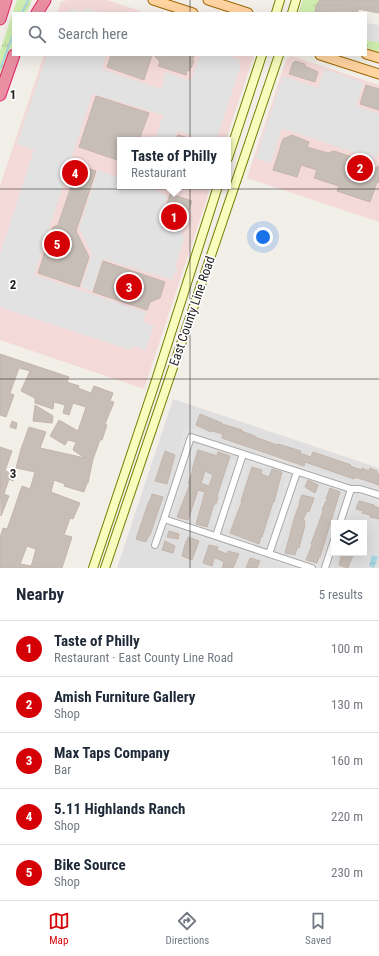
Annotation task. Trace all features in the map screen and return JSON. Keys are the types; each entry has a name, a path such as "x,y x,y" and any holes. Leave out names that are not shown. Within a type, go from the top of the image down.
{"highway":[{"path":"0,19 6,0"},
{"path":"31,12 36,0"},
{"path":"38,12 45,0"},
{"path":"0,95 14,56"}],"main road":[{"path":"154,0 190,12"},
{"path":"208,0 245,12"},
{"path":"276,12 280,0"},
{"path":"292,12 296,0"},
{"path":"367,54 379,58"},
{"path":"231,149 262,56"},
{"name":"East County Line Road","path":"105,568 279,56"},
{"path":"323,56 379,74"},
{"name":"East County Line Road","path":"93,568 159,372 217,189"}],"street":[{"path":"155,545 191,437 351,489 360,489 379,495"},
{"path":"216,536 244,454"},
{"path":"269,554 297,472"},
{"path":"341,520 351,489"},
{"path":"164,519 312,568"},
{"path":"325,568 331,551"}],"shaded area":[{"path":"67,0 107,0 143,12 57,12 61,2"},
{"path":"85,8 99,12 83,12"},
{"path":"72,9 83,12 67,12"},
{"path":"367,23 379,25 379,42 367,40"},
{"path":"44,56 254,56 227,137 117,137 117,189 210,189 144,389 0,340 0,186"},
{"path":"47,56 106,56 102,69 161,89 164,82 163,79 165,72 191,81 200,56 230,56 238,59 241,65 217,137 196,137 177,131 174,137 156,137 163,115 94,94 92,95 71,160 65,165 69,168 34,275 146,312 143,322 154,326 145,350 132,346 130,350 0,307 0,254 34,150 17,144"},
{"path":"292,56 379,85 379,222 247,178 286,60"},
{"path":"324,69 364,83 356,106 379,114 379,155 376,154 374,159 282,128 271,163 256,158 283,76 318,88"},
{"path":"98,170 117,177 117,189 158,189 157,192 166,195 167,197 160,221 183,229 181,235 185,237 175,267 178,272 173,275 174,280 103,259 92,291 81,287 92,254 79,228"},
{"path":"173,399 379,468 379,568 117,568"},
{"path":"186,426 219,437 213,452 197,447 198,443 196,442 192,445 196,447 174,512 164,508 182,453 177,451"},
{"path":"255,453 269,458 265,468 252,464"},
{"path":"233,459 249,464 228,529 212,523"},
{"path":"307,467 351,482 348,492 304,478"},
{"path":"287,477 303,482 281,546 265,541"},
{"path":"363,485 379,490 379,503 359,496"},
{"path":"347,493 357,496 349,520 338,520"},
{"path":"170,516 328,568 292,568 166,527"}],"green space":[{"path":"17,0 32,0 26,12 13,12"},
{"path":"303,0 319,0 319,4 317,3 315,12 298,12"},
{"path":"12,15 12,48 0,81 0,51"},
{"path":"367,40 379,42 379,53 367,49"}],"water":[{"path":"372,555 378,557 374,568 369,566"}],"building":[{"path":"319,0 379,0 379,13 358,9 358,12 315,12 317,3 319,4"},
{"path":"111,56 152,56 144,80 107,67"},
{"path":"155,56 194,56 192,60 194,61 189,71 187,70 186,75 158,66 160,62"},
{"path":"295,61 305,64 305,66 318,72 315,82 289,74"},
{"path":"366,85 379,89 379,110 360,104"},
{"path":"96,96 149,113 140,137 117,137 117,160 79,147"},
{"path":"292,135 309,142 307,147 328,153 334,151 364,161 367,168 372,170 379,166 379,183 377,182 370,202 337,191 339,186 314,178 317,170 301,165 297,177 273,170 283,139"},
{"path":"74,163 96,171 76,231 89,257 79,287 38,273 53,227 58,225 72,184 69,179"},
{"path":"170,194 192,201 183,227 162,220"},
{"path":"103,261 165,282 160,298 150,302 147,310 93,292"},
{"path":"0,354 69,377 67,382 79,386 78,388 91,393 94,386 113,393 110,401 114,402 105,424 107,425 102,440 100,440 93,459 88,483 84,492 64,486 65,484 54,480 51,492 80,503 73,519 70,518 64,535 72,537 62,568 0,568 0,538 3,528 7,529 22,486 30,489 35,472 16,468 29,427 46,432 40,448 85,458 73,450 76,442 68,440 65,445 50,436 59,420 78,431 86,407 73,403 69,415 63,413 65,405 54,402 53,409 35,403 35,398 21,391 30,371 19,368 10,393 14,395 6,417 0,415","holes":["27,546 36,549 31,567 20,564"]},
{"path":"35,405 53,416 52,423 33,421"},
{"path":"200,414 222,424 242,430 241,431 255,437 277,445 278,444 301,451 300,453 311,457 313,452 362,470 362,468 369,471 370,468 377,471 379,474 379,485 355,477 354,479 305,462 304,466 222,438 223,434 211,432 196,425"},
{"path":"12,421 17,423 16,429 10,427"},
{"path":"0,447 12,451 5,471 15,474 13,481 9,479 4,494 9,496 1,516"},
{"path":"198,450 217,456 218,452 230,456 217,496 216,504 214,504 207,527 196,524 205,492 198,490 188,520 177,517 190,484 188,484","holes":["205,471 213,475 209,486 201,483"]},
{"path":"165,451 175,455 167,484 155,481"},
{"path":"252,467 262,470 261,474 269,477 272,469 282,472 274,502 259,544 230,533 242,501"},
{"path":"308,480 318,485 315,493 305,487"},
{"path":"330,488 340,492 317,563 306,560 323,511 322,510 326,501 329,501 326,499"},
{"path":"152,494 163,497 150,535 146,542 136,539"},
{"path":"302,495 314,498 309,512 307,511 303,520 305,521 305,525 299,548 297,548 295,555 285,553 295,516"},
{"path":"359,501 379,508 379,519 370,517 370,515 362,513 363,511 356,509"},
{"path":"169,531 179,534 178,539 167,537"},
{"path":"188,537 199,541 192,560 182,556"},
{"path":"165,541 175,546 173,553 162,550"},
{"path":"209,545 218,547 217,550 227,554 228,551 239,554 233,568 222,568 224,562 216,558 214,559 212,566 203,563"},
{"path":"341,556 353,556 348,568 339,565"},
{"path":"250,558 260,561 257,568 246,568"}],"waterway":[{"path":"22,12 28,0"},
{"path":"0,69 12,38"}],"place":[{"name":"Amish Furniture Gallery","path":"360,168"},
{"name":"5.11 Highlands Ranch","path":"75,173"},
{"name":"Taste of Philly","path":"174,217"},
{"name":"Bike Source","path":"57,244"},
{"name":"Max Taps Company","path":"129,287"}]}
